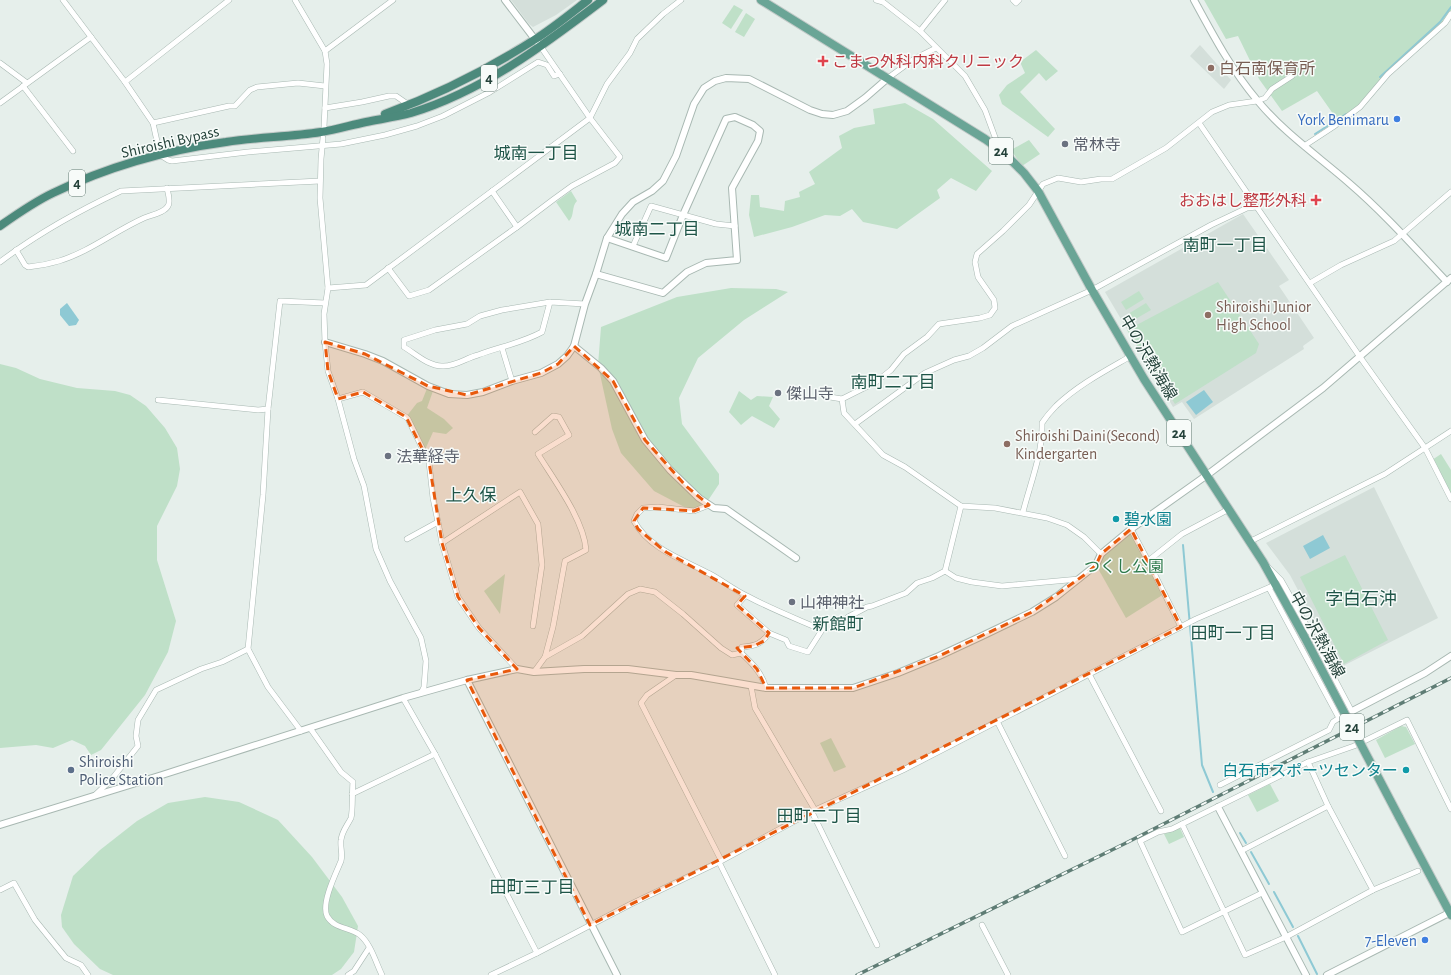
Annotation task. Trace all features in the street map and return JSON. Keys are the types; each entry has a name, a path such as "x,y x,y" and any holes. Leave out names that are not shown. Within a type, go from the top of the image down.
{"highway":[{"name":"Shiroishi Bypass","path":"360,124 409,105 471,76 535,39 588,0"},
{"name":"Shiroishi Bypass","path":"0,226 53,193 103,172 160,154 227,142 320,132 410,113 455,96 486,80 540,47 603,0"}],"main road":[{"name":"中の沢熱海線","path":"761,0 888,78 999,149 1024,173 1050,212 1092,290 1148,385 1263,562 1272,586 1304,636 1451,913"}],"street":[{"path":"64,0 154,123 160,154 168,160 176,161 248,152 341,144 385,135 417,126 443,116 490,92 538,62 547,65 554,76 560,74"},
{"path":"125,82 229,0"},
{"path":"295,0 325,51 327,64 324,127"},
{"path":"325,51 393,0"},
{"path":"388,268 409,296 429,290 566,190 615,163 620,157 505,0"},
{"path":"328,288 366,285 590,118 607,84 630,53 637,40 663,14 681,0"},
{"path":"876,0 883,2 920,31 965,76 985,110 999,149"},
{"path":"920,31 945,0"},
{"path":"1013,0 1016,3 1019,0"},
{"path":"0,825 403,698 467,680 517,669 534,672 584,669 628,669 676,675 690,675 766,688 853,688 939,656 1032,612 1079,579 1096,565 1101,554 1131,529 1207,475 1323,388 1450,280 1350,184 1279,124 1257,101 1234,71 1219,48 1194,0"},
{"path":"1304,146 1360,107 1388,74 1445,23 1451,14"},
{"path":"0,103 91,37"},
{"path":"324,342 383,361 428,386 449,394 467,395 483,392 512,381 541,373 558,364 567,356 574,346 584,304 596,274 607,238 622,214 633,202 652,191 663,181 676,156 694,104 704,88 715,81 726,78 749,79 810,110 822,114 834,115 847,111 914,59 936,48"},
{"path":"0,64 25,85 73,152"},
{"path":"824,396 842,399 876,382 891,370 904,354 926,337 939,324 980,318 990,315 995,308 994,300 978,277 975,262 976,254 1016,218 1029,204 1043,184 1058,178 1081,182 1112,179 1166,148 1212,112 1229,105 1257,101 1265,98 1272,89 1292,76"},
{"path":"154,123 228,106 235,106 250,90 257,87 298,83 325,86"},
{"path":"325,108 389,96 396,96 409,105"},
{"path":"596,274 663,293 686,272 706,263 737,260 732,188 758,141 760,131 753,125 735,117 726,119 683,215 666,258 607,238"},
{"path":"1199,123 1360,357 1425,448 1451,498"},
{"path":"323,138 320,198 328,288 325,303 324,342 328,371 338,399 354,459 364,486 376,549 390,581 421,638 426,661 424,687 421,693"},
{"path":"0,262 40,234 121,191 320,181"},
{"path":"16,250 25,265 28,267 59,261 84,251 144,218 166,209 170,202 167,188"},
{"path":"492,191 516,227"},
{"path":"1310,283 1340,265 1394,241 1451,192"},
{"path":"633,246 651,206 716,224 735,226"},
{"path":"855,424 925,373 984,348 1012,326 1092,290 1218,222 1247,208 1257,207"},
{"path":"301,731 268,687 248,649 263,495 268,410 280,301 325,303"},
{"path":"550,302 542,332 532,338 477,355 457,363 443,367 430,364 404,347 404,340 435,330 467,324 480,316 502,310 550,302 584,304"},
{"path":"574,346 601,368 613,381 645,440 686,486 709,505 714,508 726,509 796,558"},
{"path":"502,348 512,381"},
{"path":"1022,512 1040,449 1043,435 1042,423 1055,407 1071,393 1094,377 1131,356"},
{"path":"338,399 363,392 406,417 429,462 433,498 442,543 458,596 480,628 517,669"},
{"path":"842,399 844,413 883,455 905,467 961,506 996,508 1047,518 1067,525 1084,537 1101,554"},
{"path":"158,400 268,410"},
{"path":"534,672 544,656 552,626 565,561 586,550 586,540 573,512 538,454 569,434 559,417 553,416 535,432"},
{"path":"1249,542 1385,474 1451,431"},
{"path":"442,543 520,492 538,524 539,530 542,565 533,626"},
{"path":"709,505 694,510 658,507 643,508 634,520 638,529 678,560 711,574 745,596 822,630 808,652 790,646 786,640 769,633 737,605 745,596"},
{"path":"850,619 848,616 867,607 906,593 917,583 932,578 945,571 961,506"},
{"path":"1148,561 1182,534 1229,509"},
{"path":"408,539 438,522"},
{"path":"1131,529 1181,627"},
{"path":"1263,562 1281,580 1352,712"},
{"path":"945,571 956,578 1002,586 1079,579"},
{"path":"491,975 720,861 813,811 902,770 1194,620 1272,586 1339,718"},
{"path":"544,656 582,636 628,594 640,589 655,592 670,603 721,648 732,655 741,653"},
{"path":"741,653 742,647 754,646 764,641 769,633"},
{"path":"94,796 111,780 138,746 136,736 138,720 156,690 201,669 222,662 248,649"},
{"path":"741,653 757,669 764,680 766,688"},
{"path":"1220,785 1329,730 1333,722 1339,718 1425,673 1451,656"},
{"path":"1089,674 1161,811"},
{"path":"676,675 648,694 642,703 775,975"},
{"path":"467,680 590,925 617,975"},
{"path":"751,686 755,708 813,811 877,944"},
{"path":"403,698 434,754 537,953"},
{"path":"1262,893 1182,932 1140,841 1158,832 1172,829 1308,762 1354,746 1406,720 1451,809"},
{"path":"997,721 1065,856"},
{"path":"310,728 341,772 353,782 351,817 344,829 340,841 342,858 329,889 326,909 327,915 332,923 360,935 367,943 382,975"},
{"path":"352,794 434,754"},
{"path":"1308,762 1328,806 1373,890"},
{"path":"1241,851 1328,806"},
{"path":"1218,807 1306,975"},
{"path":"1182,824 1245,955 1286,937 1373,890 1418,871"},
{"path":"0,890 14,883 35,920 66,958 81,965 88,975"},
{"path":"1327,975 1451,913"},
{"path":"982,925 1008,975"},
{"path":"348,975 354,971 369,948"}],"highlighted area":[{"path":"325,342 365,354 428,386 467,395 541,373 558,364 574,346 613,381 645,440 686,486 709,505 694,511 643,508 634,521 638,529 666,552 745,596 737,605 769,633 764,641 754,646 737,648 757,669 766,688 853,688 939,656 1032,612 1087,573 1096,565 1101,554 1131,529 1181,627 590,925 467,680 517,669 479,628 458,597 442,543 429,462 406,417 363,392 338,399 328,371"}],"shaded area":[{"path":"511,0 577,0 556,15 533,27 529,24"},
{"name":"白石南保育所","path":"1200,45 1231,80 1224,89 1190,56"},
{"name":"Shiroishi Junior High School","path":"1243,214 1289,280 1279,286 1314,338 1303,346 1304,349 1194,419 1182,402 1173,407 1105,292"},
{"path":"1374,487 1438,618 1339,668 1290,575 1266,543"}],"green space":[{"path":"1204,0 1451,0 1451,14 1388,74 1353,113 1336,118 1317,91 1282,111 1259,79 1238,36 1226,39"},
{"path":"734,5 743,10 731,29 722,23"},
{"path":"746,13 755,19 744,37 735,32"},
{"path":"1036,50 1058,71 1046,81 1039,73 1020,92 1055,129 1048,137 1002,104 999,95 1007,85 1025,73 1020,62"},
{"path":"905,103 933,119 992,171 976,191 951,178 937,190 940,198 897,229 863,222 852,209 840,216 825,215 792,227 754,237 749,215 751,195 759,195 760,207 784,211 785,201 800,197 799,192 815,184 809,172 842,148 839,136 854,128 875,124 873,109"},
{"path":"1029,140 1040,154 1022,166 1011,150"},
{"path":"571,191 577,201 569,221 556,202"},
{"path":"1218,282 1259,344 1256,353 1175,404 1127,330"},
{"path":"731,288 776,289 788,292 744,320 698,358 679,398 682,424 719,474 719,484 709,499 692,511 654,491 621,453 612,429 598,365 601,327 677,297"},
{"path":"1139,291 1144,299 1126,310 1121,302"},
{"path":"1146,303 1151,310 1132,321 1128,314"},
{"path":"0,364 16,368 40,379 77,388 115,391 130,395 146,406 165,428 177,448 180,469 177,486 157,526 157,560 176,621 168,652 145,695 101,750 91,755 85,746 72,740 53,748 36,745 0,748"},
{"path":"428,386 434,388 427,408 444,419 453,428 446,434 433,432 424,452 406,417 417,403 422,401"},
{"path":"739,391 751,400 757,396 773,397 769,406 780,419 774,428 752,416 741,425 729,412"},
{"path":"1441,454 1451,470 1451,495 1429,462"},
{"name":"つくし公園","path":"1131,529 1164,594 1126,618 1096,565 1101,554"},
{"path":"1345,555 1388,640 1344,664 1300,577"},
{"path":"505,574 500,614 484,591"},
{"path":"1401,726 1406,727 1415,744 1385,758 1376,740"},
{"path":"831,738 846,767 834,772 820,743"},
{"path":"1270,784 1279,801 1257,812 1248,795"},
{"path":"205,797 239,802 278,820 312,857 342,897 358,926 354,952 341,969 332,975 113,975 100,969 74,944 62,927 61,915 73,876 100,850 137,821 168,803"},
{"path":"1180,828 1184,837 1169,844 1164,834"}],"water":[{"path":"67,303 79,320 76,325 69,326 60,315 60,309"},
{"path":"1204,390 1213,402 1196,415 1186,402"},
{"path":"1323,535 1330,548 1310,559 1303,546"}],"waterway":[{"path":"1380,77 1440,22 1451,7"},
{"path":"1315,134 1346,114"},
{"path":"1183,545 1202,765 1213,792"},
{"path":"1240,833 1246,843"},
{"path":"1251,852 1269,884"},
{"path":"1274,892 1293,927"},
{"path":"1298,936 1317,974"}],"railway":[{"path":"857,975 1124,844 1451,678"}],"place":[{"name":"こまつ外科内科クリニック","path":"823,61"},
{"name":"白石南保育所","path":"1211,68"},
{"name":"York Benimaru","path":"1397,119"},
{"name":"常林寺","path":"1065,144"},
{"name":"おおはし整形外科","path":"1316,200"},
{"name":"Shiroishi Junior High School","path":"1208,315"},
{"name":"傑山寺","path":"778,393"},
{"name":"Shiroishi Daini(Second) Kindergarten","path":"1007,444"},
{"name":"法華経寺","path":"388,456"},
{"name":"碧水園","path":"1116,519"},
{"name":"山神神社","path":"792,602"},
{"name":"Shiroishi Police Station","path":"71,770"},
{"name":"白石市スポーツセンター","path":"1406,770"},
{"name":"7-Eleven","path":"1425,940"}],"district":[{"name":"城南一丁目","path":"536,153"},
{"name":"城南二丁目","path":"657,229"},
{"name":"南町一丁目","path":"1225,245"},
{"name":"南町二丁目","path":"893,382"},
{"name":"上久保","path":"471,495"},
{"name":"字白石沖","path":"1361,599"},
{"name":"新館町","path":"838,624"},
{"name":"田町一丁目","path":"1233,633"},
{"name":"田町二丁目","path":"819,816"},
{"name":"田町三丁目","path":"532,887"}]}
